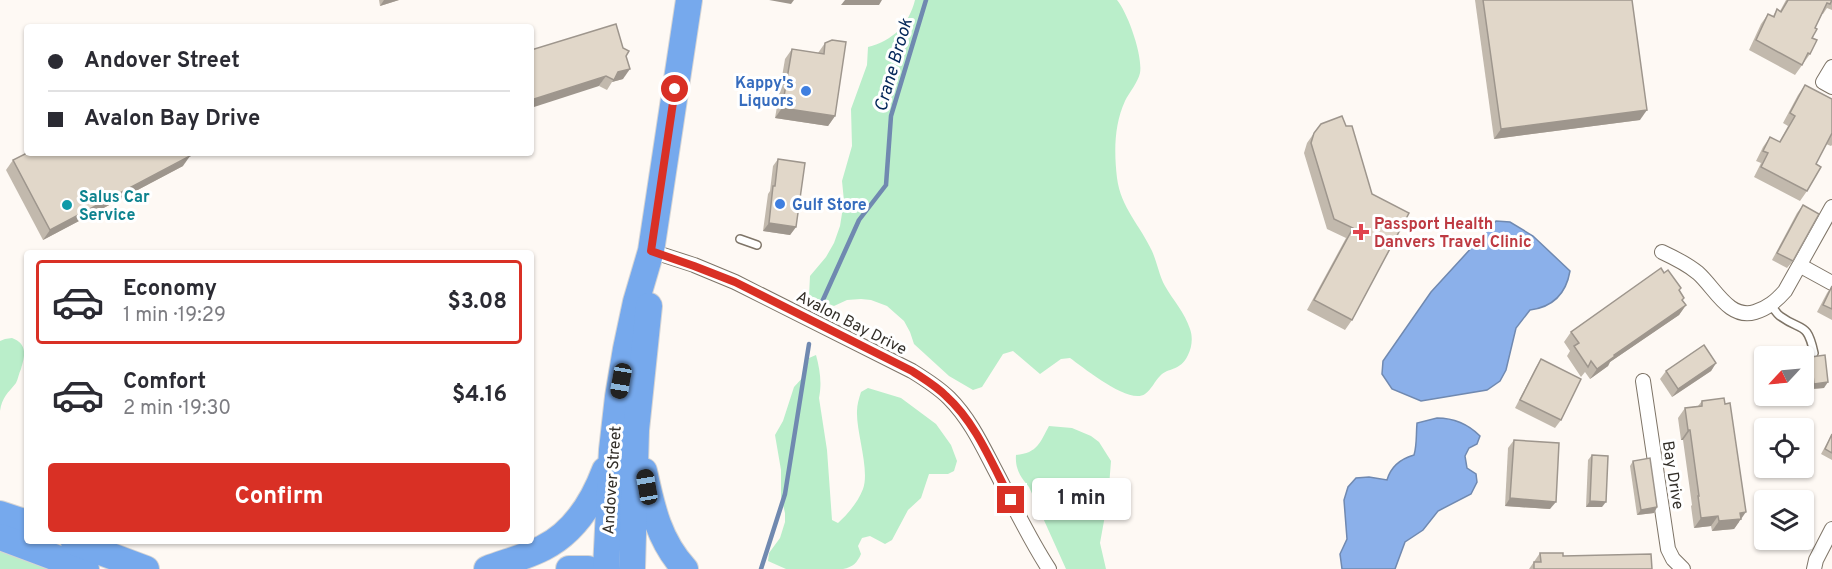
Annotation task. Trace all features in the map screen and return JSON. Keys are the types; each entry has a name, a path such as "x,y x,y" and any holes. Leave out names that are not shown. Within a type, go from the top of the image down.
{"highway":[{"name":"Andover Street","path":"632,569 636,430 649,321 651,251 689,0"},
{"name":"Andover Street","path":"606,569 612,450 626,348 651,251"},
{"path":"636,430 656,522 677,560 685,569"},
{"path":"487,569 542,549 572,527 593,497 612,450"},
{"path":"0,514 24,522"},
{"path":"0,537 86,569"},
{"path":"79,544 146,569"},
{"path":"569,569 588,569"}],"street":[{"path":"1832,66 1823,82 1832,87"},
{"path":"1662,252 1684,262 1698,273 1728,306 1738,313 1751,313 1766,309 1785,291 1832,207"},
{"name":"Avalon Bay Drive","path":"651,251 735,282 912,371 934,385 963,414 980,440 1037,551 1049,569"},
{"path":"1801,266 1832,283"},
{"name":"Bay Drive","path":"1643,381 1668,549 1673,559 1683,569"},
{"path":"1814,569 1816,560 1832,529"}],"lane":[{"path":"740,239 757,245"},
{"path":"1771,305 1780,316 1803,327 1811,338 1813,346"}],"green space":[{"path":"915,0 1117,0 1126,14 1139,56 1140,73 1121,110 1117,129 1115,158 1119,189 1152,251 1165,286 1185,318 1192,339 1185,360 1178,367 1163,373 1145,394 1138,396 1118,390 1070,358 1061,359 1040,374 1013,351 1003,354 982,387 973,390 949,376 914,344 904,321 887,306 861,299 847,300 834,306 809,296 810,276 826,257 840,226 844,201 842,181 852,146 851,109 867,65 868,47 885,40 899,30 909,17"},
{"path":"12,338 23,347 24,360 16,383 4,399 0,411 0,341"},
{"path":"816,355 820,376 819,398 827,450 832,520 838,523 849,512 863,489 865,472 857,409 861,392 868,388 901,398 936,424 951,445 957,461 954,471 948,474 929,474 921,498 908,510 892,540 885,544 870,536 862,538 858,546 861,554 852,566 843,569 786,569 768,561 769,553 780,538 785,522 781,496 781,470 775,435 783,421 794,387 805,375 809,358"},
{"path":"1049,426 1072,428 1091,436 1099,442 1111,461 1108,499 1100,543 1106,569 1066,569 1029,487 1019,472 1016,455 1034,449"},
{"path":"0,545 50,569 0,569"}],"water":[{"path":"1496,221 1510,222 1533,236 1570,271 1562,293 1545,306 1530,310 1516,328 1506,370 1500,381 1487,390 1421,401 1392,389 1382,374 1383,361 1431,292"},
{"path":"1437,418 1460,422 1480,436 1477,444 1469,448 1465,456 1467,468 1476,474 1477,482 1471,494 1438,511 1423,530 1405,542 1395,569 1342,569 1340,554 1347,539 1344,500 1348,487 1356,478 1369,477 1387,480 1397,464 1414,455 1417,423"}],"building":[{"path":"1483,0 1632,0 1647,110 1501,129"},
{"path":"1788,0 1832,0 1830,4 1827,3 1815,28 1817,29 1812,38 1817,40 1802,65 1756,40 1768,14 1774,17 1777,9 1781,12"},
{"path":"616,24 623,48 629,51 626,56 630,69 618,72 614,80 606,76 534,99 534,49"},
{"name":"Kappy's Liquors","path":"832,40 846,42 835,116 782,108 792,49 824,54 825,43"},
{"path":"1805,85 1832,99 1832,133 1816,164 1821,167 1807,191 1761,167 1768,153 1763,151 1770,137 1780,142 1795,116 1790,113"},
{"path":"1342,116 1346,126 1352,126 1372,194 1409,213 1352,320 1314,300 1353,228 1334,219 1311,143 1314,133 1321,124"},
{"name":"Salus Car Service","path":"24,154 190,156 50,230 13,160"},
{"name":"Gulf Store","path":"778,159 805,163 796,227 769,223"},
{"path":"1803,205 1819,214 1793,261 1777,253"},
{"path":"1661,268 1664,273 1668,270 1681,288 1679,290 1686,305 1597,369 1591,361 1588,367 1574,346 1579,343 1571,332"},
{"path":"1832,286 1832,309 1823,305"},
{"path":"1704,345 1716,363 1678,389 1666,371"},
{"path":"1825,355 1828,382 1814,384 1814,357"},
{"path":"1541,359 1581,379 1561,420 1520,400"},
{"path":"1724,398 1725,404 1730,403 1746,512 1740,513 1741,519 1719,521 1718,516 1701,518 1685,408 1702,406 1702,401"},
{"path":"1832,434 1832,453 1825,449"},
{"path":"1514,440 1559,443 1556,502 1510,498"},
{"path":"1592,455 1608,456 1606,502 1590,501"},
{"path":"1650,458 1657,507 1641,510 1633,461"},
{"path":"1540,553 1563,553 1563,556 1651,554 1652,569 1534,569 1534,562 1541,562"}],"waterway":[{"name":"Crane Brook","path":"822,302 859,220 886,185 891,116 926,0"},
{"name":"Crane Brook","path":"761,569 785,494 809,344"}],"place":[{"name":"Kappy's Liquors","path":"806,91"},
{"name":"Gulf Store","path":"780,204"},
{"name":"Salus Car Service","path":"67,205"},
{"name":"Passport Health Danvers Travel Clinic","path":"1361,232"}],"route":[{"path":"675,89 651,251 735,282 912,371 934,385 963,414 980,440 1011,500"}]}
